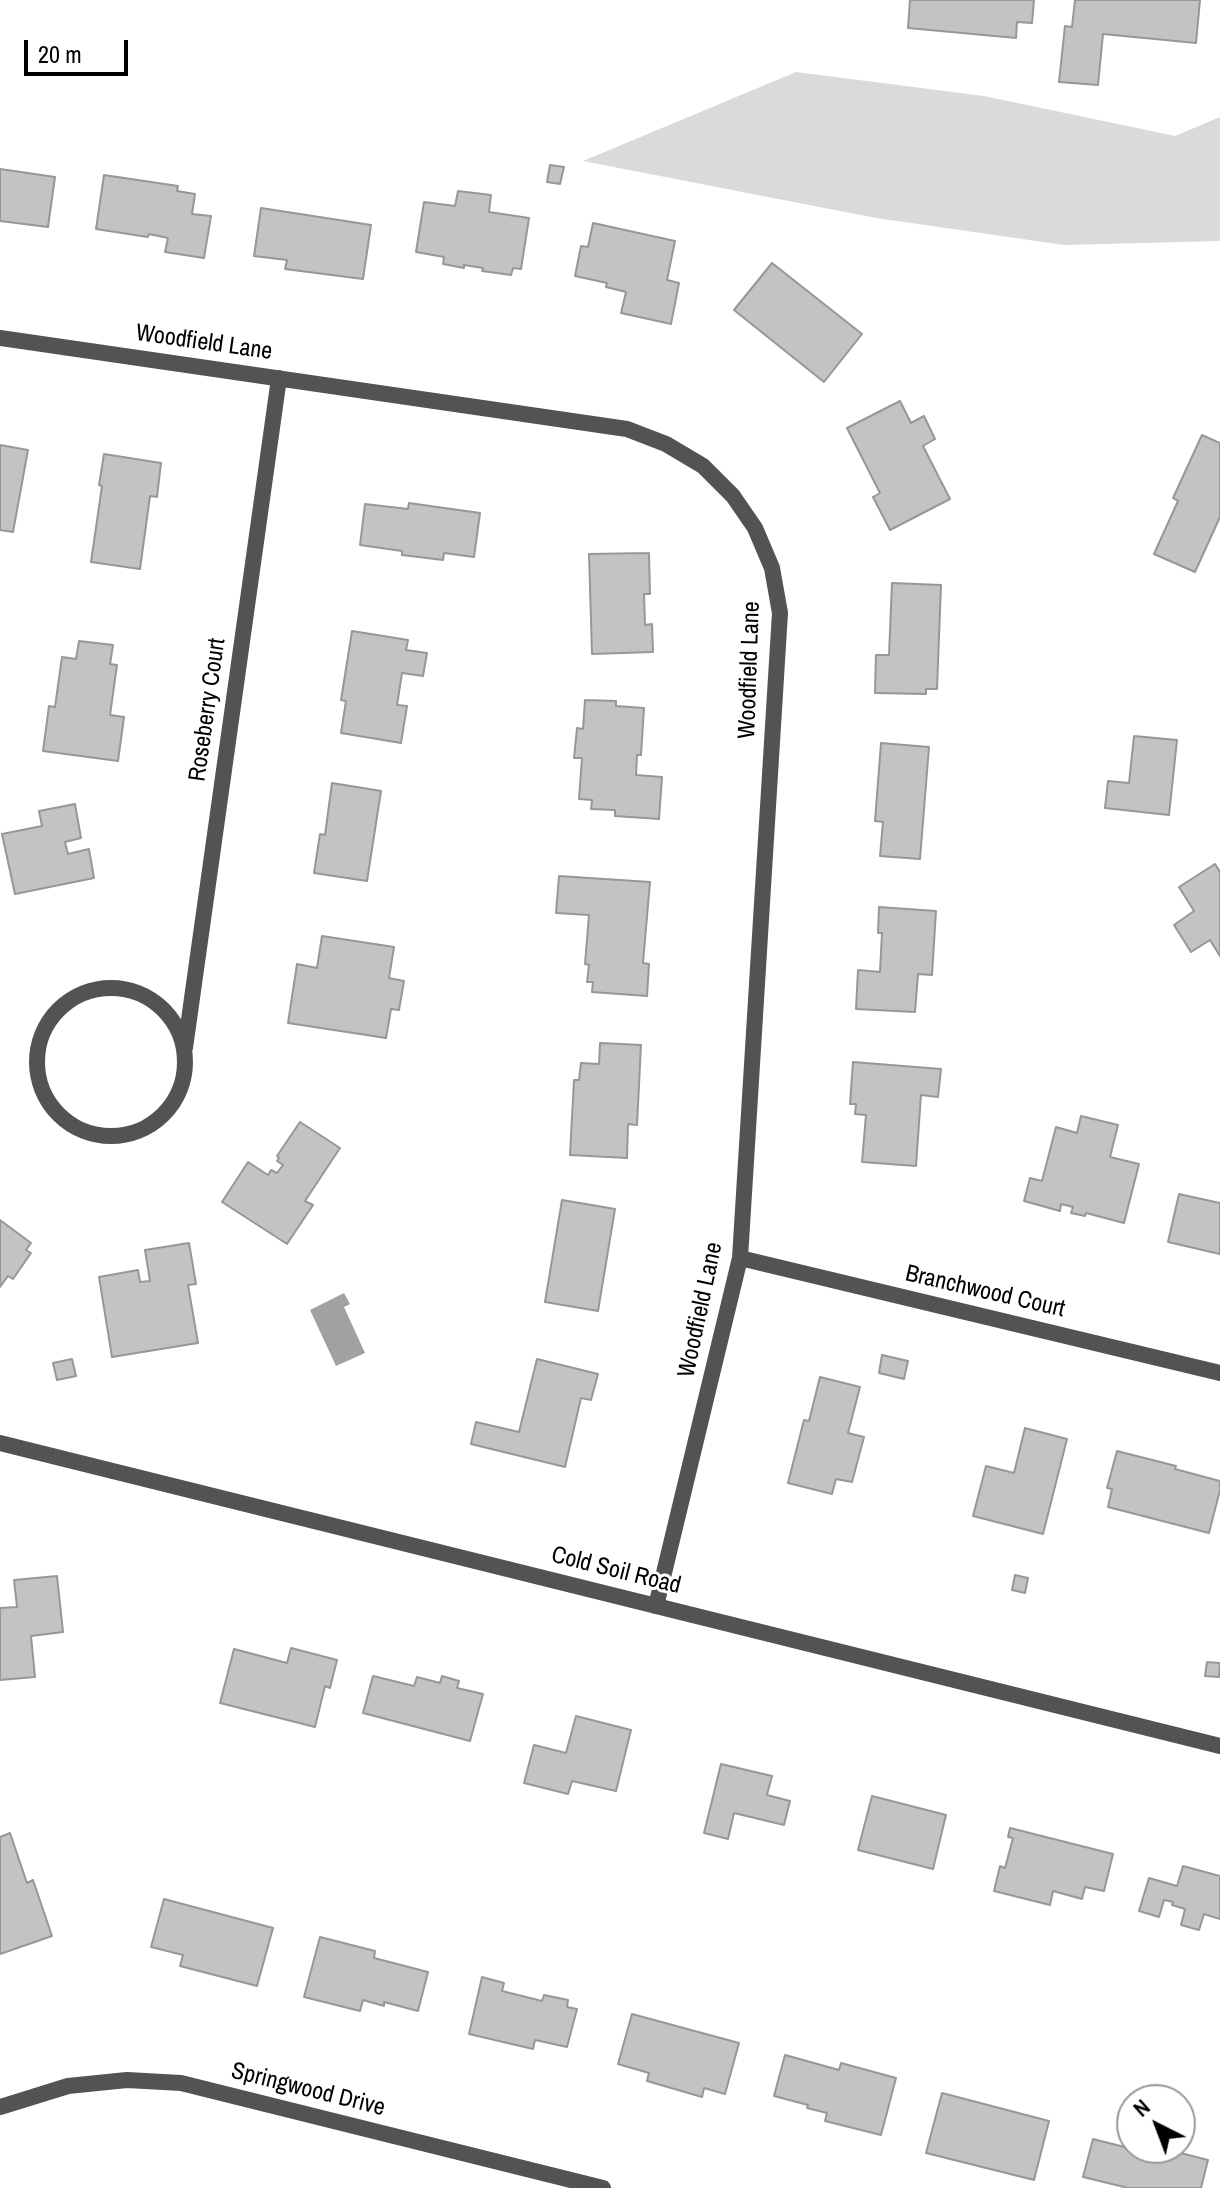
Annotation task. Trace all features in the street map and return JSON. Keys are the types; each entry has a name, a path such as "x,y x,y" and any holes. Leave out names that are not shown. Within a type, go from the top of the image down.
{"street":[{"name":"Woodfield Lane","path":"0,338 627,429 666,444 703,466 733,496 755,528 772,568 780,613 740,1258 656,1606"},
{"name":"Roseberry Court","path":"185,1048 176,1024 158,1003 132,990 107,987 80,994 58,1010 43,1032 37,1056 39,1083 51,1107 65,1120 93,1135 121,1136 144,1130 164,1115 179,1094 186,1072 185,1048 279,378"},
{"name":"Branchwood Court","path":"740,1258 1220,1373"},
{"name":"Cold Soil Road","path":"0,1443 1220,1746"},
{"name":"Springwood Drive","path":"0,2107 68,2086 127,2080 181,2083 603,2188"}],"shaded area":[{"path":"796,72 984,96 1175,136 1220,117 1220,241 1064,245 876,218 583,161"},
{"path":"344,1293 350,1304 344,1307 365,1353 336,1366 310,1310"}],"building":[{"path":"910,0 1034,0 1032,23 1017,22 1016,38 908,28"},
{"path":"1075,0 1200,0 1196,43 1103,34 1098,85 1059,82 1065,26 1072,27"},
{"path":"550,165 564,167 560,184 547,182"},
{"path":"0,169 55,177 48,227 0,221"},
{"path":"104,175 178,186 177,191 195,194 192,214 211,216 204,258 165,252 168,238 96,229"},
{"path":"458,191 491,195 489,212 529,218 521,269 513,268 511,275 482,271 483,268 443,264 444,257 416,252 424,202 455,206"},
{"path":"261,208 371,225 363,279 285,269 287,260 254,256"},
{"path":"593,223 675,241 667,280 679,283 671,324 621,313 626,292 606,287 607,283 575,276 581,246 588,247"},
{"path":"772,263 862,334 824,382 734,310"},
{"path":"900,401 911,423 924,416 935,439 923,446 950,499 890,530 873,497 880,493 847,428"},
{"path":"1202,435 1220,443 1220,517 1195,572 1154,554 1178,501 1173,498"},
{"path":"0,445 28,450 13,532 0,530"},
{"path":"104,454 161,463 157,497 150,496 140,569 91,562"},
{"path":"409,503 480,513 474,557 444,553 443,560 360,545 365,504 408,509"},
{"path":"649,553 650,594 644,594 645,625 652,624 653,652 592,654 589,554"},
{"path":"892,583 941,585 937,689 926,689 926,694 875,693 876,655 889,655"},
{"path":"352,631 408,640 406,650 427,653 423,676 402,673 397,705 407,706 401,743 341,733 346,701 341,700"},
{"path":"79,641 113,645 110,664 117,665 110,715 124,717 118,761 43,751 49,706 55,707 62,657 76,659"},
{"path":"585,700 616,701 616,706 644,708 641,755 637,755 636,775 662,777 659,819 615,816 615,810 591,809 592,800 579,799 582,758 574,758 577,728 583,729"},
{"path":"1134,736 1177,740 1169,815 1105,808 1108,781 1129,783"},
{"path":"881,743 929,747 920,859 880,856 883,822 875,821"},
{"path":"332,783 381,791 367,881 314,873 320,834 325,835"},
{"path":"75,804 81,838 65,842 68,854 89,849 94,878 15,894 2,834 42,826 39,811"},
{"path":"1215,864 1220,872 1220,956 1210,940 1191,952 1174,925 1194,911 1179,887"},
{"path":"559,876 650,882 643,963 649,964 647,996 592,992 593,982 587,982 589,965 585,964 589,915 556,913"},
{"path":"879,907 936,911 932,975 918,974 915,1012 856,1009 858,970 880,972 882,933 878,933"},
{"path":"322,936 394,947 389,978 404,981 399,1010 391,1009 386,1038 288,1023 297,964 317,968"},
{"path":"600,1043 641,1045 637,1125 628,1124 627,1158 570,1155 574,1080 579,1080 581,1063 599,1064"},
{"path":"853,1062 941,1069 938,1097 921,1095 916,1166 862,1162 866,1115 855,1114 856,1104 850,1104"},
{"path":"1081,1116 1118,1125 1110,1157 1139,1164 1124,1223 1086,1213 1085,1216 1071,1213 1073,1207 1061,1204 1060,1211 1024,1201 1030,1178 1042,1181 1056,1127 1077,1133"},
{"path":"300,1122 340,1148 305,1201 313,1205 287,1244 222,1202 248,1162 268,1175 271,1170 277,1173 283,1165 277,1161 277,1156"},
{"path":"1179,1194 1220,1203 1220,1254 1168,1242"},
{"path":"562,1200 615,1209 598,1311 545,1302"},
{"path":"0,1220 31,1243 26,1250 31,1253 13,1279 8,1276 0,1287"},
{"path":"189,1243 196,1284 188,1285 198,1343 112,1357 99,1277 138,1270 140,1282 150,1281 145,1250"},
{"path":"882,1355 908,1361 904,1379 879,1373"},
{"path":"72,1359 76,1376 57,1380 53,1363"},
{"path":"537,1359 598,1374 591,1400 581,1398 565,1467 471,1444 476,1422 519,1432"},
{"path":"820,1377 860,1387 848,1433 864,1437 852,1482 836,1479 832,1494 788,1483 804,1420 809,1421"},
{"path":"1025,1428 1067,1439 1043,1534 973,1516 986,1466 1014,1473"},
{"path":"1117,1451 1220,1481 1209,1533 1108,1507 1112,1489 1107,1488"},
{"path":"1015,1575 1028,1578 1025,1593 1012,1590"},
{"path":"57,1576 63,1632 31,1636 35,1677 0,1680 0,1608 17,1607 14,1580"},
{"path":"291,1648 337,1660 330,1688 325,1686 315,1727 220,1703 234,1649 287,1663"},
{"path":"1207,1662 1220,1663 1219,1677 1205,1676"},
{"path":"373,1676 414,1686 417,1677 440,1683 442,1676 459,1681 457,1688 483,1694 470,1741 363,1713"},
{"path":"576,1716 631,1730 616,1791 572,1781 568,1794 524,1783 534,1745 566,1753"},
{"path":"721,1764 772,1776 767,1795 790,1801 784,1825 734,1813 728,1839 704,1833"},
{"path":"872,1796 946,1815 933,1869 858,1850"},
{"path":"1010,1828 1113,1854 1104,1891 1085,1887 1082,1899 1053,1891 1050,1905 994,1891 1000,1866 1005,1868 1013,1838 1008,1837"},
{"path":"10,1833 27,1883 33,1880 52,1936 0,1954 0,1837"},
{"path":"1183,1866 1220,1876 1220,1919 1204,1914 1199,1930 1181,1925 1185,1909 1172,1905 1173,1902 1164,1900 1159,1917 1139,1911 1149,1878 1177,1886"},
{"path":"164,1899 273,1928 257,1986 180,1966 183,1955 151,1947"},
{"path":"320,1937 375,1951 374,1958 428,1972 418,2011 363,2000 360,2011 304,1997"},
{"path":"482,1977 504,1983 502,1991 542,2001 544,1995 568,2000 567,2007 577,2009 567,2047 535,2040 533,2049 469,2034"},
{"path":"632,2014 739,2043 725,2094 704,2088 702,2097 647,2081 649,2073 618,2064"},
{"path":"785,2055 839,2070 841,2063 896,2078 881,2135 825,2121 827,2113 774,2096"},
{"path":"942,2093 1049,2121 1034,2180 926,2153"},
{"path":"1093,2139 1116,2145 1116,2164 1196,2164 1196,2157 1208,2160 1201,2188 1128,2188 1083,2177"}]}
